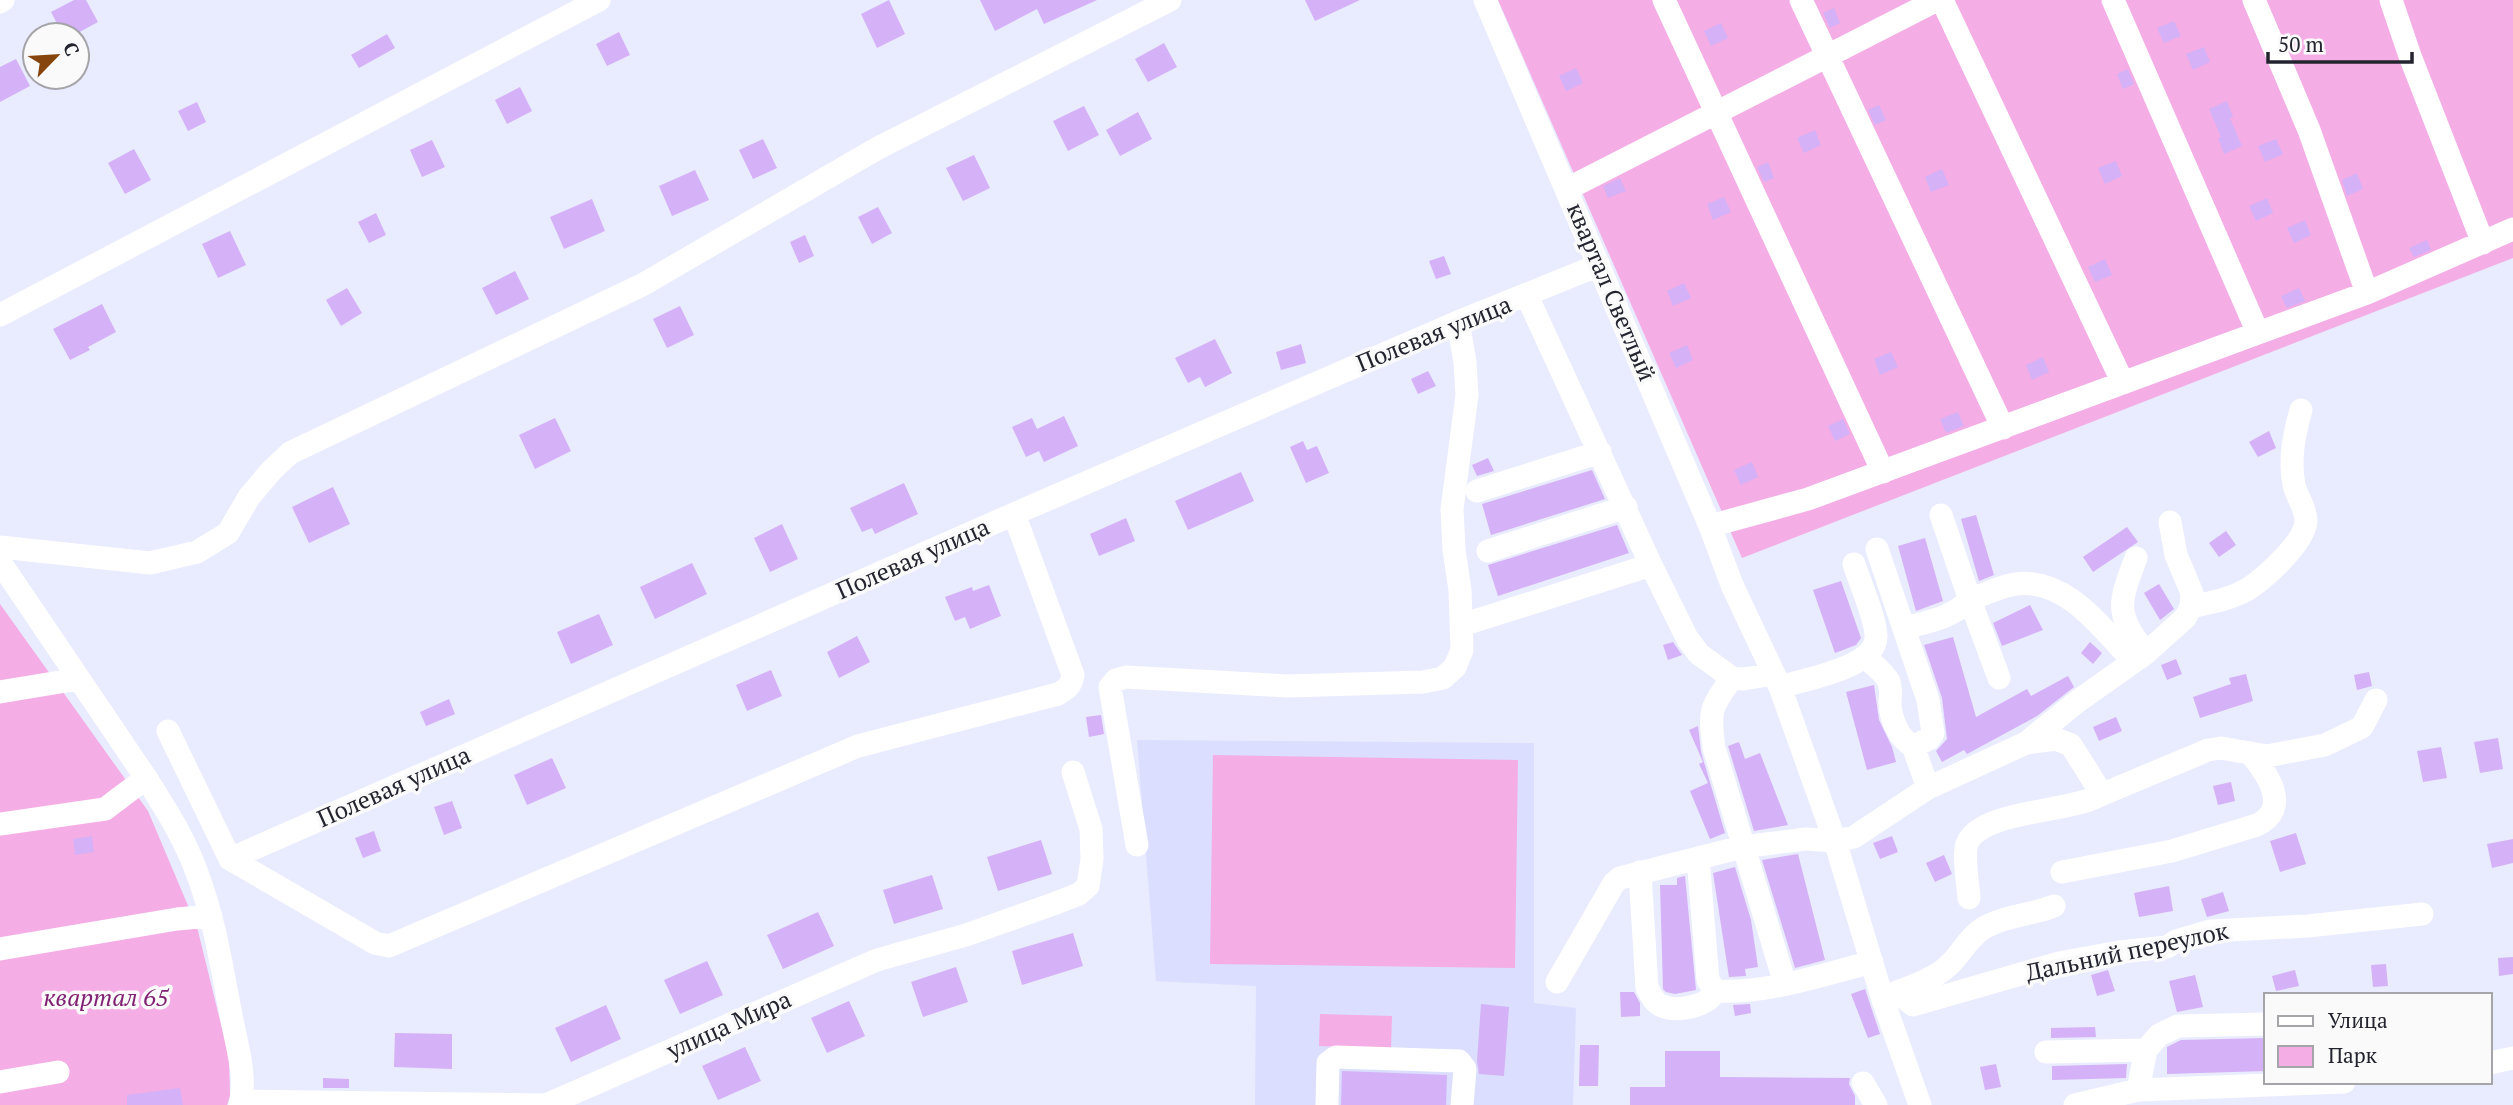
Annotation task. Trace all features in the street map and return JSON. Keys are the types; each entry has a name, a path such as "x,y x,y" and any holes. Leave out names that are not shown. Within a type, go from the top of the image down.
{"street":[{"path":"0,315 599,0"},
{"path":"0,559 150,564 197,552 228,533 249,497 290,453 642,285 878,148 1170,0"},
{"name":"квартал Светлый","path":"1485,0 1710,526 1732,585 1777,680 1835,841 1872,962 1890,996 1920,1105"},
{"path":"1664,0 1883,472"},
{"path":"1801,0 2003,428"},
{"path":"1567,189 1940,0 2123,383"},
{"path":"2113,0 2258,333"},
{"path":"2255,0 2309,130 2367,293"},
{"path":"2391,0 2410,57 2483,243"},
{"path":"1710,526 1808,499 2003,428 2367,293 2513,229"},
{"name":"Полевая улица","path":"230,859 1014,514 1458,322 1599,265"},
{"path":"1527,296 1651,565 1687,638 1699,654 1731,678 1777,680 1850,666 1866,658 1874,649 1877,634 1854,564"},
{"path":"1137,845 1110,687 1116,680 1126,677 1289,686 1423,682 1443,678 1455,667 1462,650 1462,625 1452,509 1467,395 1458,322"},
{"path":"2191,607 2227,598 2248,589 2298,545 2305,530 2306,517 2294,486 2291,460 2301,410"},
{"path":"1477,491 1600,452"},
{"path":"1488,551 1626,507"},
{"path":"168,731 230,859 375,943 389,946 858,746 1058,694 1068,688 1072,684 1073,675 1014,514"},
{"path":"1941,515 1999,678"},
{"path":"2026,743 2139,657 2185,618 2191,607 2192,593 2176,555 2170,522"},
{"path":"1877,549 1932,716 1933,733 1929,739 1913,746"},
{"path":"2136,558 2122,595 2121,611 2139,657"},
{"path":"0,559 146,778 189,853 211,916 238,1050 241,1103"},
{"path":"1462,625 1651,565"},
{"path":"1904,628 1956,612 1970,600 2010,585 2034,584 2069,597 2139,657"},
{"path":"1866,658 1888,681 1892,692 1890,705 1899,733 1913,746 1928,788"},
{"path":"1731,678 1714,700 1710,720 1714,748 1785,984"},
{"path":"0,692 78,679"},
{"path":"1969,898 1966,845 1991,823 2023,813 2078,804 2208,750 2221,748 2267,756 2325,745 2362,727 2376,701"},
{"path":"1557,982 1614,883 1620,878 1742,846 1806,839 1835,841 1854,837 1928,788 2026,743 2056,739 2071,745 2098,788 2096,797"},
{"path":"2062,872 2172,851 2267,820 2273,808 2273,787 2265,771 2250,753"},
{"name":"улица Мира","path":"241,1103 546,1105 877,960 966,935 1079,894 1088,886 1092,859 1091,829 1073,772"},
{"path":"0,824 106,809 146,778"},
{"path":"1698,858 1708,980 1715,991"},
{"path":"1640,872 1647,988 1653,1000 1662,1007 1694,1006 1709,1001 1715,991"},
{"path":"1890,996 1941,972 1954,961 1965,944 1983,929 2007,919 2054,906"},
{"name":"Дальний переулок","path":"1890,996 1913,1005 2059,963 2167,947 2176,941 2210,931 2308,926 2422,914"},
{"path":"0,949 177,919 211,916"},
{"path":"1715,991 1732,992 1785,984 1872,962"},
{"path":"2138,1090 2146,1050 2159,1035 2178,1026 2264,1024"},
{"path":"2046,1052 2146,1050"},
{"path":"1327,1105 1328,1063 1336,1057 1459,1061 1465,1069 1462,1105"},
{"path":"2492,1063 2513,1058"},
{"path":"0,1082 58,1072"},
{"path":"1863,1083 1876,1105"},
{"path":"2075,1105 2138,1090 2292,1084"}],"shaded area":[{"path":"1137,740 1534,743 1534,1003 1576,1008 1573,1105 1255,1105 1256,986 1156,981"}],"green space":[{"path":"1498,0 2513,0 2513,258 1742,558"},
{"name":"квартал 65","path":"0,604 148,811 197,927 229,1057 230,1096 227,1105 0,1105"},
{"path":"1213,755 1518,760 1515,968 1210,964"},
{"path":"1320,1014 1392,1016 1391,1049 1319,1046"}],"building":[{"path":"74,0 86,0 98,22 91,26 91,21 56,21 51,12"},
{"path":"889,0 905,34 877,48 861,14"},
{"path":"980,0 1097,0 1044,24 1037,9 995,31"},
{"path":"1305,0 1360,0 1315,21"},
{"path":"1834,8 1840,23 1830,28 1823,13"},
{"path":"2174,21 2181,36 2164,43 2157,28"},
{"path":"1721,23 1728,38 1711,46 1704,31"},
{"path":"619,32 630,55 607,66 596,44"},
{"path":"387,34 395,48 359,68 351,55"},
{"path":"1164,43 1177,67 1148,82 1135,59"},
{"path":"2204,47 2210,62 2193,70 2186,54"},
{"path":"16,59 21,69 21,91 0,102 0,67"},
{"path":"1576,68 1583,83 1566,91 1559,76"},
{"path":"2128,69 2134,84 2123,89 2117,74"},
{"path":"520,87 532,111 507,124 495,100"},
{"path":"2227,101 2233,117 2230,118 2242,146 2224,154 2218,138 2221,137 2209,109"},
{"path":"197,102 206,122 188,131 178,111"},
{"path":"1879,105 1886,120 1875,125 1868,110"},
{"path":"1084,106 1099,135 1068,151 1053,121"},
{"path":"1138,112 1152,139 1120,156 1106,130"},
{"path":"1815,130 1821,145 1804,153 1797,138"},
{"path":"763,139 777,168 753,179 739,150"},
{"path":"2276,139 2283,154 2265,162 2258,146"},
{"path":"432,140 445,167 422,177 410,150"},
{"path":"134,149 151,180 125,194 108,163"},
{"path":"974,155 990,188 963,201 946,168"},
{"path":"2116,161 2122,176 2105,184 2098,168"},
{"path":"1768,162 1774,178 1764,182 1757,167"},
{"path":"1942,169 1949,185 1931,192 1925,177"},
{"path":"695,170 709,200 672,216 659,186"},
{"path":"2357,173 2363,189 2347,196 2342,180"},
{"path":"1620,178 1626,191 1608,198 1603,186"},
{"path":"1724,197 1731,212 1713,220 1707,204"},
{"path":"2267,198 2273,213 2256,221 2249,206"},
{"path":"592,199 605,231 564,249 550,217"},
{"path":"878,207 892,233 872,244 858,217"},
{"path":"376,213 386,235 369,243 358,222"},
{"path":"2305,220 2311,235 2294,243 2287,228"},
{"path":"230,231 246,265 218,278 202,244"},
{"path":"805,235 814,256 799,263 790,242"},
{"path":"2427,240 2431,250 2414,257 2409,248"},
{"path":"1444,256 1451,274 1436,279 1429,261"},
{"path":"2105,259 2112,275 2095,282 2088,267"},
{"path":"515,271 529,299 496,315 482,288"},
{"path":"1684,283 1691,298 1673,306 1667,291"},
{"path":"347,288 362,313 341,326 326,300"},
{"path":"2299,288 2305,301 2287,308 2281,296"},
{"path":"102,304 116,332 70,360 53,329"},
{"path":"680,306 694,335 667,348 653,319"},
{"path":"1215,339 1232,373 1205,387 1200,377 1188,383 1175,358"},
{"path":"1301,344 1306,363 1281,370 1276,352"},
{"path":"1687,345 1693,360 1676,368 1669,353"},
{"path":"1891,352 1898,367 1880,375 1874,359"},
{"path":"2043,357 2049,372 2032,380 2026,365"},
{"path":"1428,371 1436,386 1418,394 1411,379"},
{"path":"1958,412 1964,426 1946,433 1940,419"},
{"path":"1064,416 1078,446 1044,462 1039,451 1026,457 1012,427 1032,418 1037,429"},
{"path":"555,418 571,451 535,469 519,435"},
{"path":"1843,419 1850,434 1835,441 1828,426"},
{"path":"2269,431 2276,448 2258,457 2249,442"},
{"path":"1303,441 1307,450 1317,446 1329,473 1306,483 1290,447"},
{"path":"1488,458 1494,471 1477,476 1472,465"},
{"path":"1752,462 1758,477 1741,485 1734,470"},
{"path":"1592,470 1605,499 1491,535 1482,504"},
{"path":"1241,472 1254,501 1188,530 1175,501"},
{"path":"904,483 918,514 875,534 872,528 862,532 850,508"},
{"path":"333,487 350,524 309,543 292,507"},
{"path":"1976,515 1994,575 1979,581 1961,519"},
{"path":"1126,518 1135,541 1099,556 1090,534"},
{"path":"782,524 798,559 770,572 754,538"},
{"path":"1617,525 1629,553 1498,596 1488,565"},
{"path":"2127,527 2138,542 2093,572 2083,557"},
{"path":"2226,531 2236,545 2219,557 2209,543"},
{"path":"1925,538 1943,601 1916,611 1898,546"},
{"path":"692,563 707,594 655,619 640,587"},
{"path":"1841,581 1861,638 1856,645 1835,653 1813,590"},
{"path":"2159,584 2174,609 2160,620 2144,593"},
{"path":"989,585 1001,616 970,629 965,617 955,621 945,597 972,587 973,591"},
{"path":"2030,605 2043,630 2002,646 1993,623"},
{"path":"599,614 613,645 571,664 557,632"},
{"path":"857,636 870,662 839,678 827,652"},
{"path":"1953,637 1976,717 2027,689 2031,696 2068,676 2074,687 2037,716 1967,754 1964,750 1942,762 1936,751 1947,739 1942,698 1924,645"},
{"path":"1673,642 1682,655 1668,660 1663,645"},
{"path":"2090,642 2102,653 2093,664 2081,653"},
{"path":"2176,659 2182,674 2167,680 2161,665"},
{"path":"771,670 782,696 747,711 736,685"},
{"path":"2369,672 2372,686 2357,690 2354,675"},
{"path":"2246,674 2253,701 2200,718 2193,697 2231,684 2229,678"},
{"path":"1874,685 1879,720 1896,762 1867,770 1846,692"},
{"path":"449,699 455,714 426,726 420,712"},
{"path":"1101,715 1104,734 1089,737 1086,717"},
{"path":"2116,717 2122,731 2099,741 2093,727"},
{"path":"1698,726 1701,752 1725,833 1710,839 1690,791 1708,783 1699,764 1703,762 1689,730"},
{"path":"2498,738 2503,769 2480,773 2474,742"},
{"path":"1739,742 1745,759 1760,753 1788,825 1754,831 1728,746"},
{"path":"2441,747 2447,778 2423,782 2417,751"},
{"path":"552,758 566,788 527,805 514,775"},
{"path":"2231,782 2235,801 2218,805 2213,786"},
{"path":"452,801 462,828 444,835 434,807"},
{"path":"374,831 381,851 363,858 355,838"},
{"path":"2296,833 2306,864 2280,872 2270,841"},
{"path":"92,836 94,852 75,855 73,839"},
{"path":"1892,836 1898,852 1880,859 1873,843"},
{"path":"2513,839 2513,863 2492,868 2487,844"},
{"path":"1041,840 1052,874 998,891 987,857"},
{"path":"1798,854 1825,960 1795,968 1762,860"},
{"path":"1944,855 1952,874 1935,882 1926,863"},
{"path":"1735,867 1751,920 1758,967 1745,969 1746,976 1729,977 1713,873"},
{"path":"932,875 943,909 894,924 883,890"},
{"path":"1685,876 1696,990 1675,994 1663,989 1660,885 1677,885 1677,878"},
{"path":"2169,886 2173,911 2139,917 2134,893"},
{"path":"2223,892 2229,911 2207,917 2201,899"},
{"path":"818,912 834,946 783,969 767,935"},
{"path":"1073,933 1083,966 1022,985 1012,951"},
{"path":"2513,957 2513,974 2499,976 2498,958"},
{"path":"707,961 723,995 680,1014 664,980"},
{"path":"2386,964 2388,986 2373,987 2371,965"},
{"path":"956,967 968,1002 923,1017 911,982"},
{"path":"2108,970 2115,991 2097,996 2091,975"},
{"path":"2295,970 2299,986 2276,991 2272,976"},
{"path":"2195,975 2203,1007 2177,1012 2169,981"},
{"path":"1865,989 1880,1034 1868,1038 1851,994"},
{"path":"1620,992 1634,992 1640,1003 1640,1016 1621,1017"},
{"path":"849,1001 865,1036 827,1053 811,1018"},
{"path":"1481,1004 1509,1007 1504,1076 1479,1074 1477,1061"},
{"path":"1750,1004 1751,1013 1735,1016 1733,1005"},
{"path":"606,1005 621,1039 571,1062 555,1028"},
{"path":"2095,1027 2096,1037 2051,1038 2051,1028"},
{"path":"395,1033 452,1034 452,1069 394,1067"},
{"path":"2264,1038 2264,1071 2167,1074 2167,1047 2181,1040"},
{"path":"1580,1045 1599,1045 1598,1086 1579,1086"},
{"path":"745,1047 761,1081 718,1100 702,1066"},
{"path":"1665,1051 1720,1051 1720,1077 1850,1078 1855,1105 1630,1105 1630,1087 1665,1087"},
{"path":"1996,1064 2001,1087 1985,1090 1980,1067"},
{"path":"2127,1064 2126,1078 2052,1080 2052,1066"},
{"path":"1342,1071 1447,1075 1446,1105 1341,1105"},
{"path":"323,1078 349,1079 349,1088 323,1088"},
{"path":"180,1088 183,1105 127,1105 127,1095"}]}
